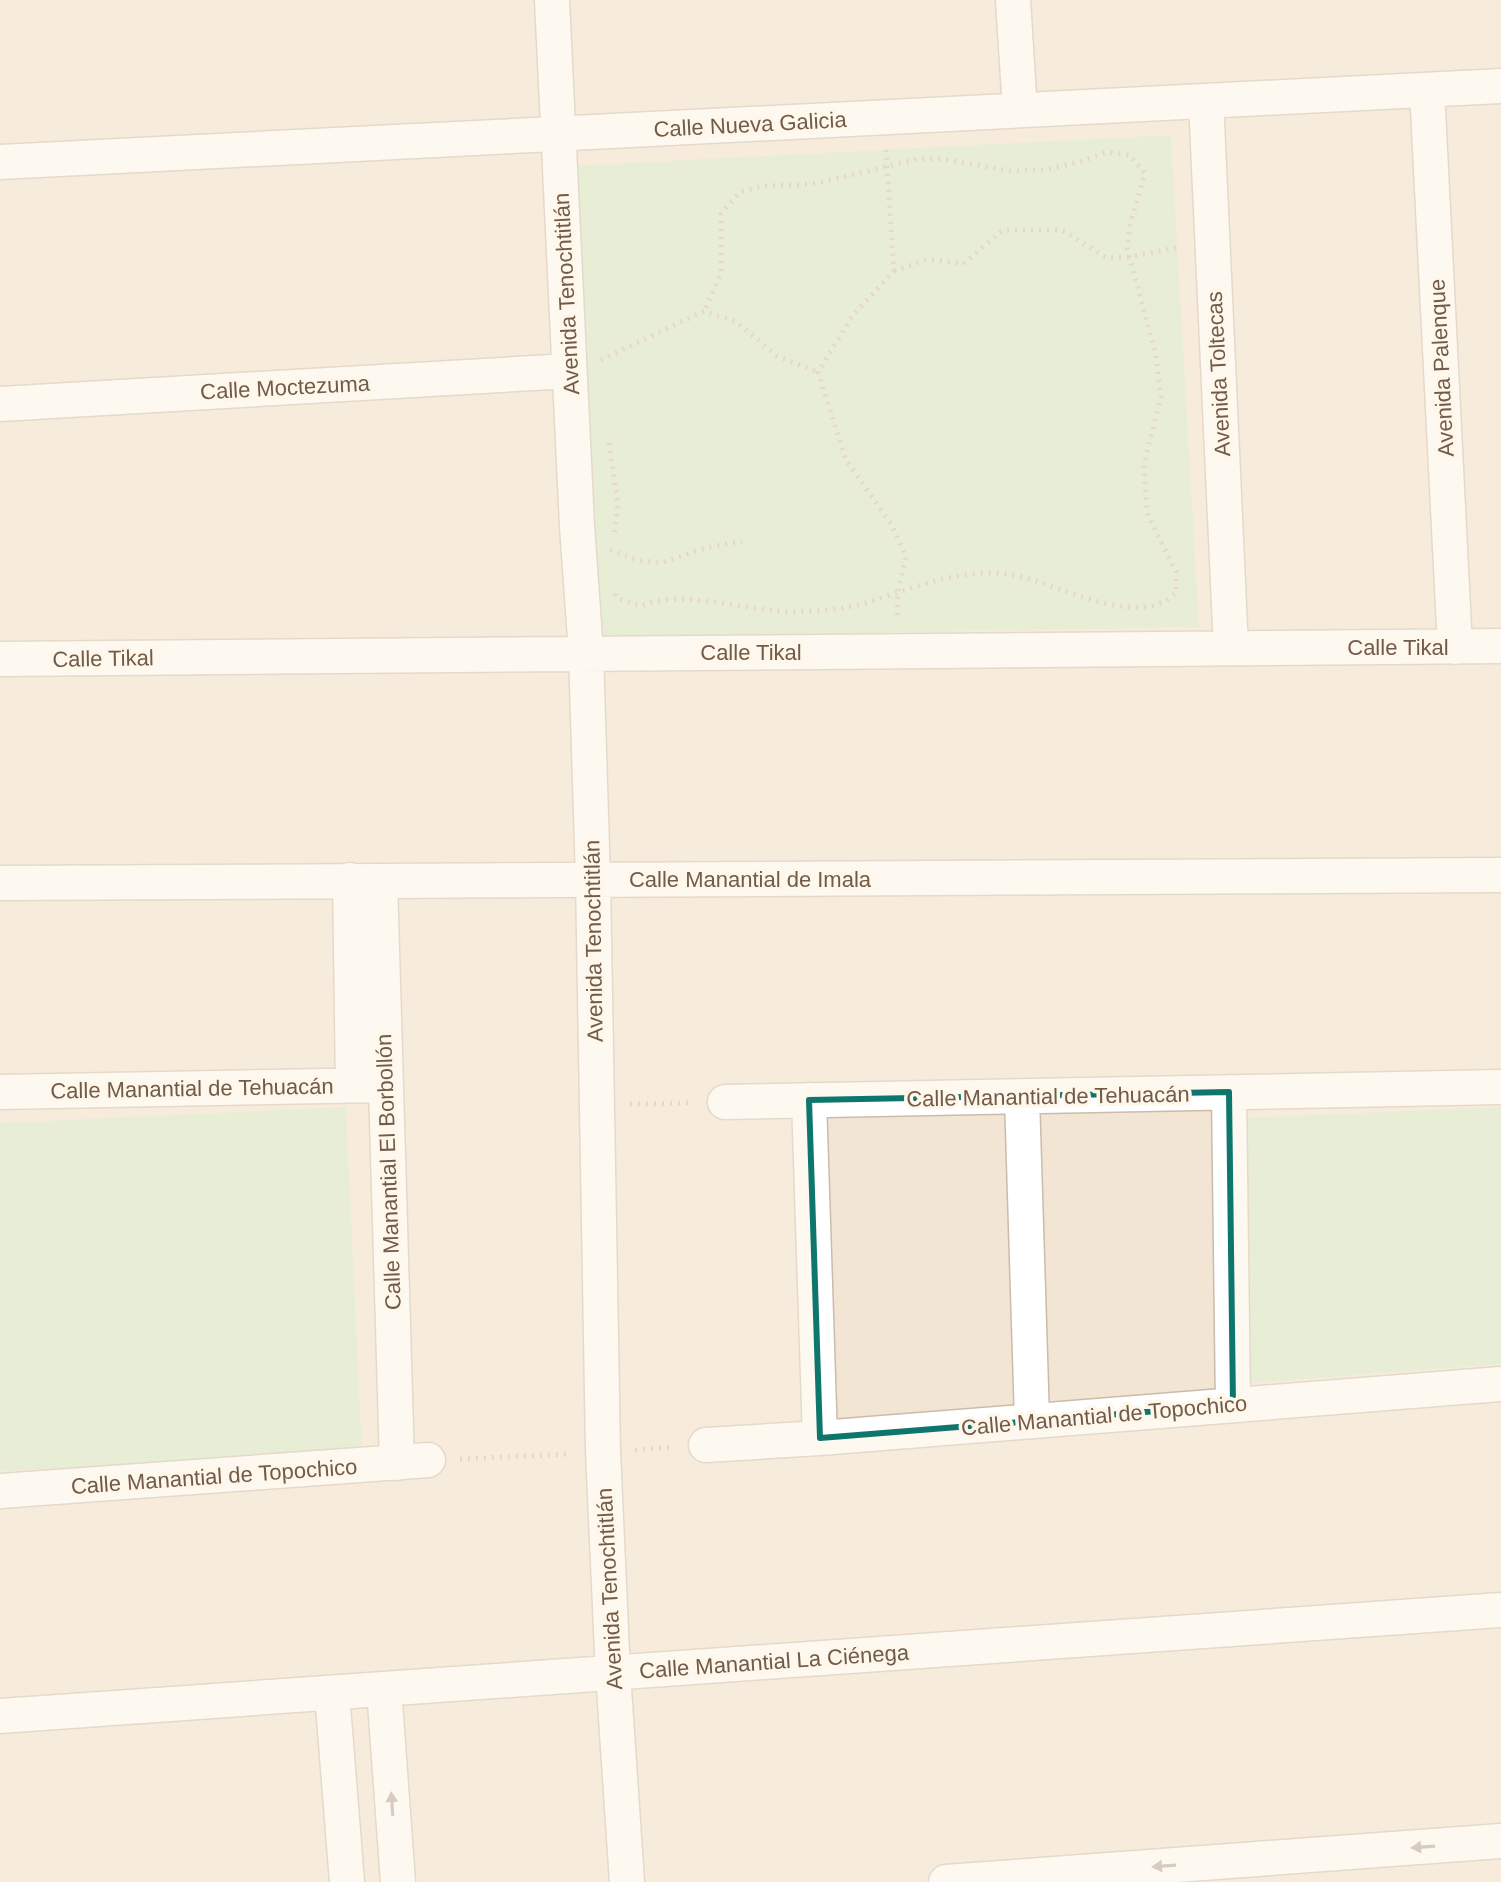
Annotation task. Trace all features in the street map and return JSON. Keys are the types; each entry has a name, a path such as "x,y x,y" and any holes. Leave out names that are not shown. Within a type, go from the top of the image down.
{"street":[{"name":"Avenida Tenochtitlán","path":"552,0 586,653 603,1452 627,1882"},
{"path":"1013,0 1020,110"},
{"name":"Calle Nueva Galicia","path":"0,162 1501,86"},
{"name":"Avenida Palenque","path":"1427,90 1455,647"},
{"name":"Avenida Toltecas","path":"1206,101 1231,648"},
{"name":"Calle Moctezuma","path":"0,404 569,371"},
{"name":"Calle Tikal","path":"0,659 1501,646"},
{"name":"Calle Manantial de Imala","path":"0,883 1501,875"},
{"name":"Calle Manantial El Borbollón","path":"365,880 369,1085 412,1462"},
{"name":"Calle Manantial de Tehuacán","path":"0,1092 369,1085"},
{"name":"Calle Manantial de Tehuacán","path":"725,1102 1501,1087"},
{"path":"1229,1092 1233,1405"},
{"path":"1022,1097 1032,1420"},
{"path":"809,1100 820,1438"},
{"name":"Calle Manantial de Topochico","path":"706,1445 1501,1384"},
{"name":"Calle Manantial de Topochico","path":"0,1491 412,1462"},
{"name":"Calle Manantial La Ciénega","path":"0,1716 1501,1610"},
{"path":"384,1689 398,1882"},
{"path":"332,1693 347,1882"},
{"path":"946,1882 1100,1876 1501,1841"}],"path":[{"path":"884,117 894,271"},
{"path":"569,371 597,362 704,311 721,274 721,214 740,192 764,186 813,184 918,159 943,159 1010,171 1044,170 1107,152 1129,155 1145,173 1130,225 1127,248 1156,355 1161,397 1144,465 1147,513 1176,572 1176,593 1162,603 1133,607 1096,601 1013,575 960,574 861,604 789,612 738,604 681,601 653,600 642,606 618,599 612,588"},
{"path":"894,652 898,592 906,556 891,524 846,460 818,372 853,315 894,271 928,259 963,264 1003,230 1062,230 1107,258 1129,257 1212,241"},
{"path":"704,311 737,322 777,356 818,372"},
{"path":"608,564 618,504 609,441"},
{"path":"577,526 611,552 661,563 705,548 742,541"},
{"path":"596,1105 725,1102"}],"highlighted area":[{"path":"1229,1092 1233,1405 820,1438 809,1100"}],"shaded area":[{"path":"0,0 1501,0 1501,1882 0,1882"}],"green space":[{"path":"1171,135 1199,627 592,638 568,166"},
{"path":"346,1107 362,1455 0,1471 0,1123"},
{"path":"1501,1107 1501,1364 1251,1383 1242,1118"}]}
